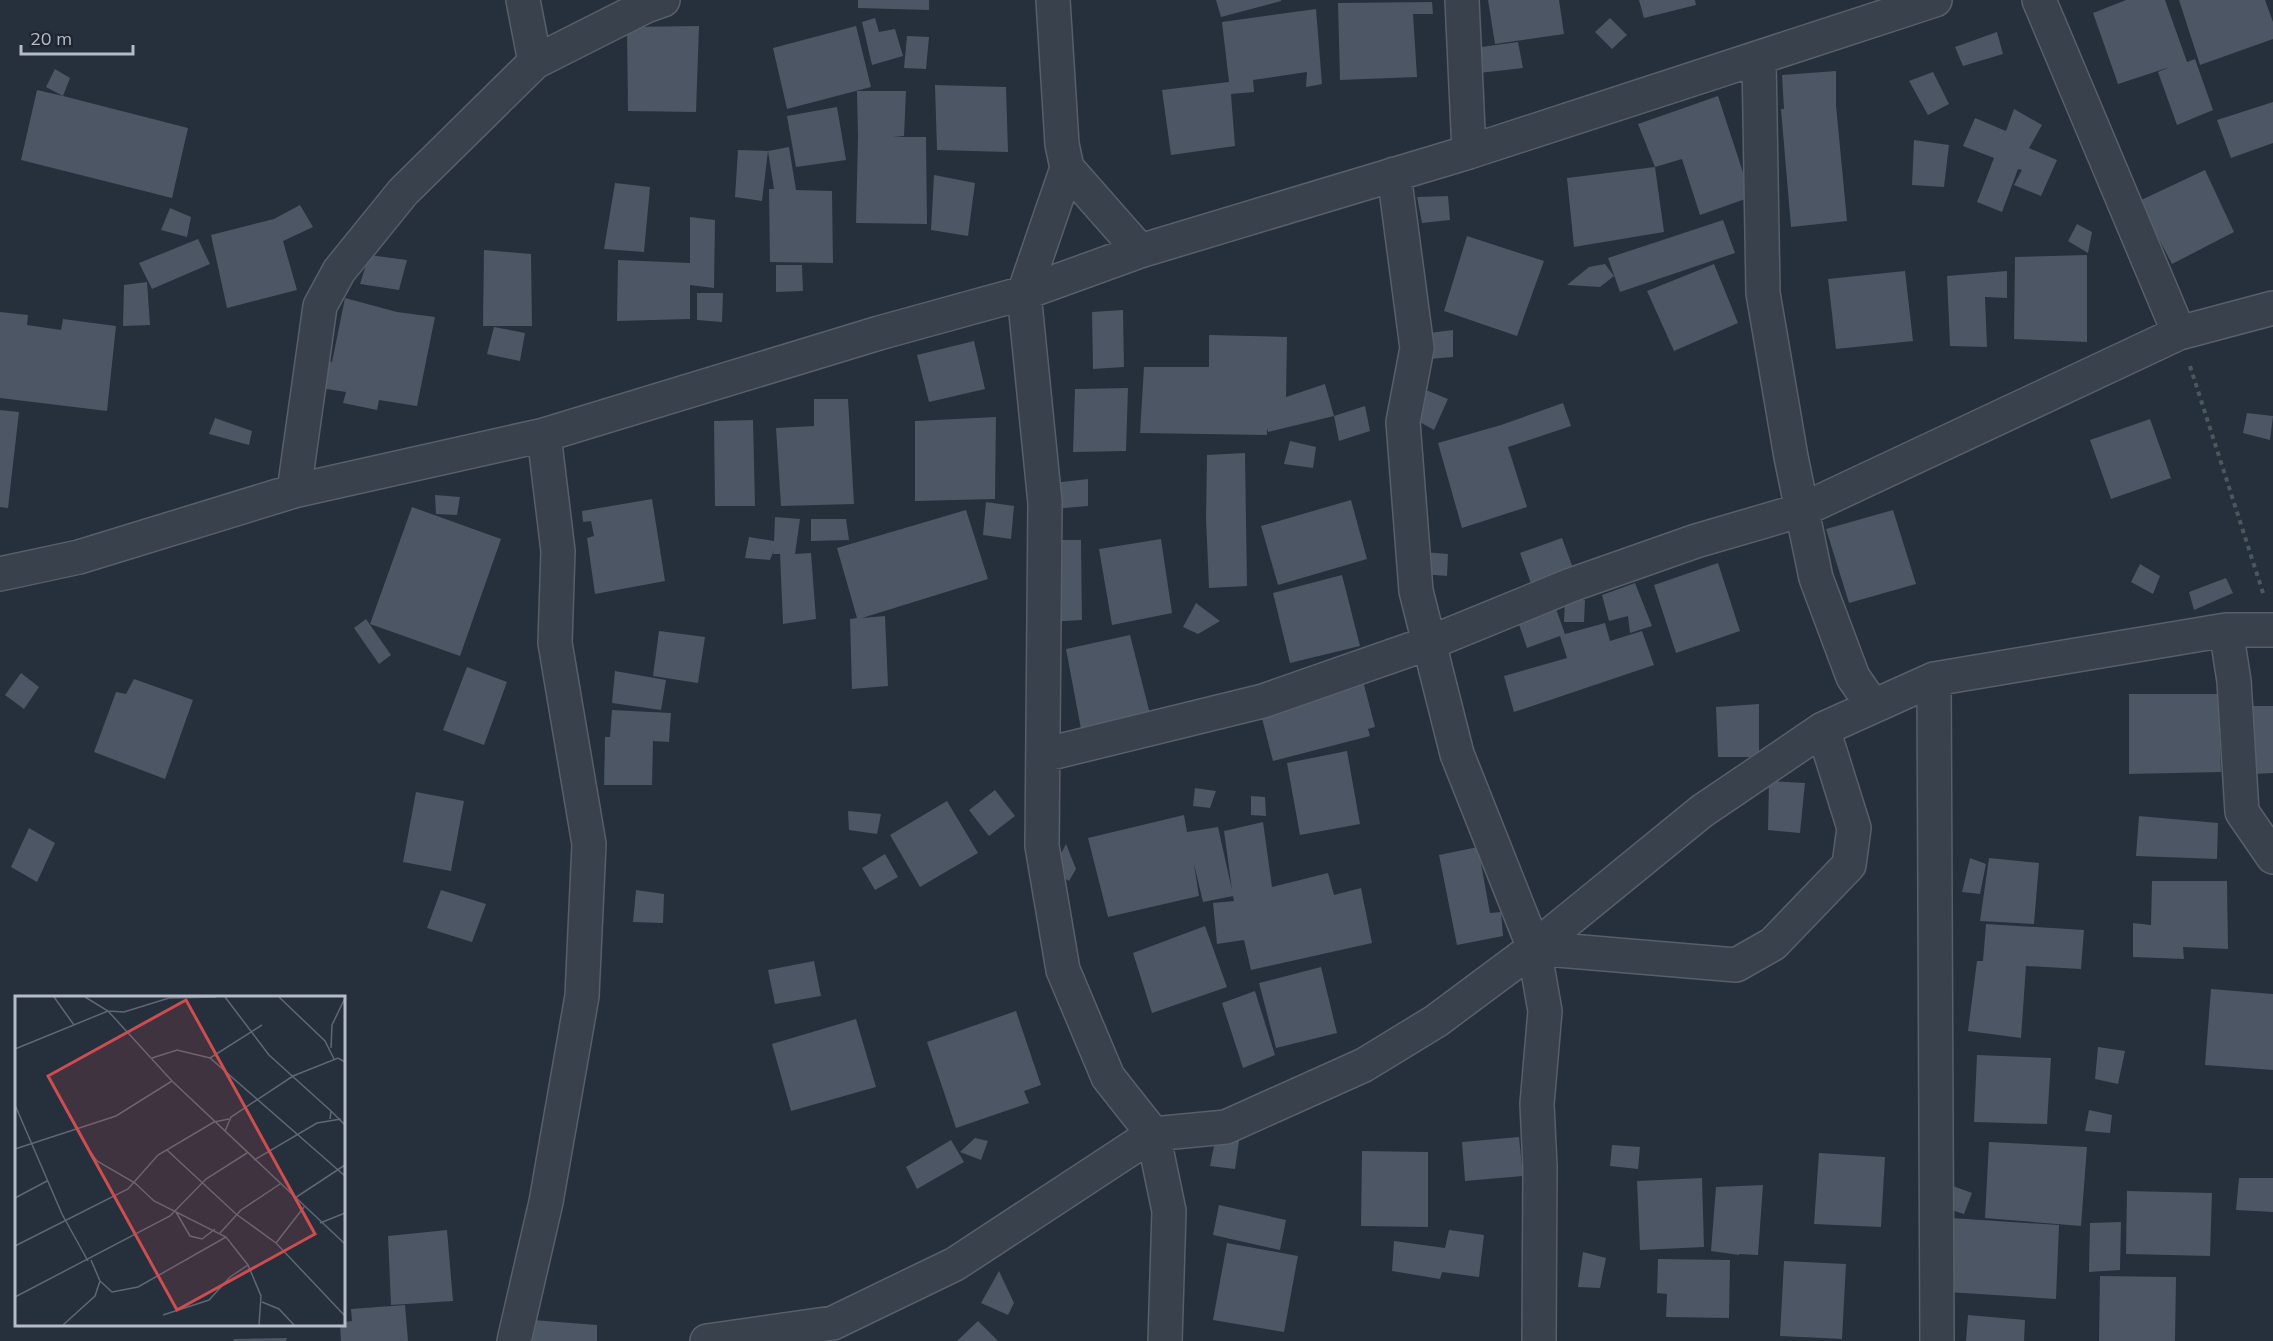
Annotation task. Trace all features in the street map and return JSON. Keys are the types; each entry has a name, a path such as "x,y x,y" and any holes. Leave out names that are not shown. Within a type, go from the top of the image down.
{"street":[{"path":"523,0 535,62"},
{"path":"294,491 320,306 339,270 403,192 535,62 646,6 663,0"},
{"path":"1053,0 1062,144 1067,168 1140,251"},
{"path":"1462,0 1468,152"},
{"path":"2039,0 2179,333"},
{"path":"0,574 79,557 294,491 544,435 879,333 1024,293 1140,251 1468,152 1927,1"},
{"path":"1759,58 1763,293 1816,578 1852,677 1873,706"},
{"path":"1067,168 1024,293 1045,503 1042,846 1063,970 1108,1077 1153,1134 1169,1211 1165,1341"},
{"path":"1394,174 1417,348 1402,422 1416,591 1457,754 1534,948 1545,1011 1537,1104 1540,1167 1539,1341"},
{"path":"1043,755 1263,701 1429,643 1571,585 1696,541 1802,510 2179,333 2273,308"},
{"path":"514,1341 546,1202 582,996 589,844 555,643 558,551 544,435"},
{"path":"707,1341 833,1323 955,1264 1153,1134 1226,1127 1364,1065 1436,1021 1534,948 1702,811 1823,729 1934,679 2226,630 2269,616"},
{"path":"2226,630 2234,681 2242,812 2273,857"},
{"path":"1934,679 1936,1341"},
{"path":"1534,948 1736,965 1773,944 1849,865 1854,828 1823,729"}],"path":[{"path":"2179,333 2269,616"}],"building":[{"path":"858,0 929,0 929,10 858,8"},
{"path":"1216,0 1281,0 1281,1 1221,17"},
{"path":"1488,0 1559,0 1564,34 1495,44"},
{"path":"1639,0 1695,0 1696,5 1644,18"},
{"path":"2126,0 2165,0 2187,62 2195,59 2213,110 2177,125 2158,72 2170,67 2118,84 2093,13"},
{"path":"2179,0 2265,0 2273,22 2273,39 2200,65"},
{"path":"1432,2 1433,14 1413,14 1417,77 1340,80 1338,3"},
{"path":"1316,9 1322,84 1306,87 1307,72 1253,80 1254,92 1231,94 1235,146 1171,155 1162,90 1229,82 1222,22"},
{"path":"875,18 879,32 895,29 903,56 872,65 862,22"},
{"path":"1610,18 1627,35 1612,49 1595,32"},
{"path":"699,26 696,112 628,111 627,27"},
{"path":"856,26 871,87 787,109 773,48"},
{"path":"1997,32 2003,54 1963,66 1955,47"},
{"path":"907,36 929,37 926,69 904,68"},
{"path":"1518,42 1523,68 1479,73 1474,48"},
{"path":"55,69 70,78 63,96 46,87"},
{"path":"1836,71 1836,105 1847,221 1791,227 1781,109 1784,109 1782,75"},
{"path":"1933,72 1949,104 1928,115 1909,81"},
{"path":"935,85 1006,87 1008,152 937,150"},
{"path":"37,90 188,128 172,198 21,160"},
{"path":"857,91 906,91 904,136 893,137 926,137 927,224 856,223"},
{"path":"1718,96 1751,197 1700,215 1682,159 1655,167 1638,124"},
{"path":"2273,102 2273,143 2231,158 2217,120"},
{"path":"837,107 846,160 796,167 787,116"},
{"path":"2014,109 2042,125 2029,148 2057,160 2041,196 2014,185 2022,170 2018,169 2002,212 1977,202 1994,158 1963,146 1975,118 2006,131"},
{"path":"1914,140 1949,145 1944,187 1912,185"},
{"path":"789,147 796,190 832,191 833,263 770,262 769,189 774,189 768,151"},
{"path":"738,150 768,151 762,201 735,197"},
{"path":"1655,167 1664,232 1574,247 1567,178"},
{"path":"2205,170 2234,232 2172,264 2139,201"},
{"path":"934,175 975,183 968,236 931,230"},
{"path":"615,183 650,187 644,252 604,249"},
{"path":"1448,196 1450,220 1422,223 1417,197"},
{"path":"300,205 313,227 283,241 297,290 227,308 211,235 274,219"},
{"path":"170,208 191,217 187,237 161,230"},
{"path":"690,217 715,220 714,288 690,285 690,319 617,321 618,260 690,263"},
{"path":"1723,220 1735,253 1620,292 1608,258"},
{"path":"2077,224 2092,232 2088,253 2068,241"},
{"path":"1467,236 1544,261 1517,336 1444,311"},
{"path":"198,239 210,264 152,289 139,263"},
{"path":"484,250 531,254 532,326 483,326"},
{"path":"369,255 407,260 399,290 360,284"},
{"path":"2087,255 2087,342 2014,339 2015,257"},
{"path":"1605,264 1614,276 1600,287 1567,285 1589,267"},
{"path":"1714,264 1738,323 1674,351 1647,291"},
{"path":"776,265 802,265 803,291 776,292"},
{"path":"1905,271 1913,341 1836,349 1828,279"},
{"path":"2007,271 2007,298 1985,297 1987,347 1950,346 1947,276"},
{"path":"147,282 150,325 123,326 124,285"},
{"path":"697,293 723,293 722,322 697,320"},
{"path":"345,298 397,312 435,317 417,406 379,400 377,410 343,403 346,392 314,387 319,359 332,362"},
{"path":"1123,310 1124,367 1093,369 1092,312"},
{"path":"0,312 28,315 27,325 61,330 63,319 116,326 107,411 0,398"},
{"path":"494,327 525,333 520,361 487,354"},
{"path":"1453,330 1453,357 1429,359 1429,333"},
{"path":"1209,335 1287,337 1286,397 1325,384 1334,416 1268,432 1267,428 1267,435 1140,433 1144,367 1209,367"},
{"path":"974,341 985,389 929,402 917,355"},
{"path":"1128,388 1126,451 1073,452 1075,389"},
{"path":"1421,388 1448,399 1434,430 1409,416"},
{"path":"814,399 848,399 854,504 781,506 776,428 814,426"},
{"path":"1563,403 1571,426 1508,447 1527,507 1462,528 1438,443 1501,425"},
{"path":"1365,406 1370,431 1339,441 1334,416"},
{"path":"0,410 19,412 8,508 0,507"},
{"path":"2247,413 2273,416 2270,440 2243,433"},
{"path":"996,417 995,499 915,501 915,421"},
{"path":"215,418 252,431 249,445 209,434"},
{"path":"2150,419 2171,478 2111,499 2090,440"},
{"path":"753,420 755,506 715,506 714,421"},
{"path":"1290,441 1316,447 1313,468 1284,464"},
{"path":"1245,453 1247,586 1209,588 1206,518 1207,455"},
{"path":"1088,479 1088,506 1053,509 1053,483"},
{"path":"435,495 460,497 457,515 436,514"},
{"path":"652,499 665,581 595,594 587,538 594,536 591,521 583,522 582,511"},
{"path":"1351,500 1367,559 1278,585 1261,526"},
{"path":"986,502 1014,506 1011,539 983,535"},
{"path":"412,507 501,539 460,656 370,624"},
{"path":"966,510 988,579 862,618 885,616 888,686 852,689 850,619 857,618 837,548"},
{"path":"1893,510 1916,584 1849,603 1826,529"},
{"path":"775,517 800,519 795,554 811,553 816,619 783,624 780,554 773,554 774,550 770,560 745,558 749,537 774,541"},
{"path":"811,519 846,519 849,540 811,541"},
{"path":"1562,538 1574,571 1532,586 1520,553"},
{"path":"1161,539 1172,613 1112,625 1099,549"},
{"path":"1048,540 1081,540 1082,620 1047,622"},
{"path":"1424,552 1448,554 1447,576 1422,574"},
{"path":"1718,563 1740,631 1676,653 1654,585"},
{"path":"2140,564 2160,576 2153,594 2131,582"},
{"path":"1342,575 1360,646 1290,663 1273,593"},
{"path":"2226,578 2233,593 2194,610 2189,592"},
{"path":"1635,583 1652,626 1630,633 1628,616 1609,621 1602,595"},
{"path":"1565,600 1585,600 1584,622 1564,622"},
{"path":"1196,603 1220,621 1198,634 1183,627"},
{"path":"1555,606 1565,634 1605,623 1610,641 1642,631 1654,665 1514,712 1504,676 1567,658 1560,636 1527,648 1517,619"},
{"path":"366,619 391,655 379,664 354,628"},
{"path":"659,631 705,637 698,683 653,676"},
{"path":"1130,635 1150,714 1081,729 1066,649"},
{"path":"467,667 507,682 484,745 443,730"},
{"path":"615,671 666,680 661,710 612,703"},
{"path":"21,673 39,687 24,709 5,695"},
{"path":"1362,677 1375,727 1368,729 1370,736 1273,761 1258,703"},
{"path":"134,679 193,700 165,779 94,752 116,692 126,694"},
{"path":"2129,694 2218,694 2221,772 2129,774"},
{"path":"1759,704 1759,757 1718,757 1716,707"},
{"path":"2253,706 2273,706 2273,773 2253,774"},
{"path":"612,710 671,713 669,742 653,741 652,785 604,785 605,737 610,737"},
{"path":"1347,751 1360,824 1300,835 1287,763"},
{"path":"1769,781 1805,783 1800,833 1768,830"},
{"path":"1195,788 1216,791 1210,808 1193,806"},
{"path":"995,790 1015,816 989,836 969,810"},
{"path":"416,792 464,801 451,871 403,862"},
{"path":"1251,796 1265,797 1266,816 1251,815"},
{"path":"947,801 978,853 920,887 890,835"},
{"path":"848,811 881,814 877,834 849,830"},
{"path":"1184,815 1187,832 1218,827 1232,890 1224,831 1263,822 1272,887 1328,873 1334,895 1361,888 1372,943 1251,970 1244,940 1217,944 1213,903 1234,901 1233,896 1203,902 1194,864 1199,896 1108,917 1088,838"},
{"path":"2139,816 2218,823 2217,859 2136,856"},
{"path":"29,828 55,843 37,882 11,867"},
{"path":"1066,844 1076,869 1069,881 1052,871"},
{"path":"1478,847 1490,913 1501,912 1503,936 1457,945 1439,855"},
{"path":"885,854 898,877 875,890 862,868"},
{"path":"1970,858 1986,864 1980,894 1962,892"},
{"path":"1989,858 2039,863 2034,924 1980,921"},
{"path":"2152,881 2227,881 2228,949 2183,947 2184,959 2133,957 2133,923 2151,925"},
{"path":"441,890 486,904 472,942 427,928"},
{"path":"636,890 664,894 663,923 633,922"},
{"path":"1986,924 2084,930 2081,969 2026,966 2021,1038 1968,1031 1977,961 1983,961"},
{"path":"1205,926 1227,987 1152,1013 1133,953"},
{"path":"814,961 821,996 775,1004 768,970"},
{"path":"1321,967 1337,1033 1276,1048 1259,983"},
{"path":"2211,989 2273,994 2273,1070 2205,1065"},
{"path":"1255,991 1275,1055 1243,1068 1222,1003"},
{"path":"1016,1011 1041,1085 1024,1091 1029,1103 956,1128 927,1042"},
{"path":"856,1019 876,1087 791,1111 772,1044"},
{"path":"2098,1047 2125,1051 2118,1084 2095,1079"},
{"path":"1977,1055 2051,1058 2047,1124 1974,1122"},
{"path":"2089,1110 2112,1115 2110,1133 2085,1131"},
{"path":"1216,1136 1239,1141 1235,1169 1210,1166"},
{"path":"1519,1137 1523,1176 1465,1181 1462,1142"},
{"path":"975,1138 988,1141 981,1160 960,1152"},
{"path":"951,1140 964,1162 917,1189 906,1167"},
{"path":"1989,1142 2087,1147 2081,1226 1985,1218"},
{"path":"1612,1145 1640,1147 1638,1169 1610,1166"},
{"path":"1362,1151 1428,1152 1428,1227 1361,1226"},
{"path":"1819,1153 1885,1157 1881,1227 1814,1224"},
{"path":"1702,1178 1704,1247 1640,1250 1637,1181"},
{"path":"2239,1178 2273,1178 2273,1212 2236,1210"},
{"path":"1763,1185 1758,1255 1711,1251 1716,1187"},
{"path":"1953,1186 1972,1193 1964,1214 1948,1209"},
{"path":"2127,1191 2212,1193 2210,1256 2126,1254"},
{"path":"1219,1205 1286,1220 1280,1250 1213,1235"},
{"path":"1951,1218 2059,1225 2056,1299 1947,1292"},
{"path":"2121,1222 2120,1270 2089,1272 2090,1223"},
{"path":"447,1230 453,1301 391,1305 388,1236"},
{"path":"1449,1230 1484,1235 1479,1277 1442,1272 1440,1279 1392,1271 1394,1241 1445,1248"},
{"path":"1227,1243 1298,1256 1284,1332 1213,1320"},
{"path":"1583,1252 1606,1258 1600,1288 1578,1287"},
{"path":"1658,1259 1730,1260 1729,1318 1666,1317 1667,1294 1657,1293"},
{"path":"1784,1261 1846,1264 1842,1339 1780,1336"},
{"path":"999,1271 1014,1303 1008,1315 981,1303"},
{"path":"2100,1276 2176,1277 2175,1341 2099,1341"},
{"path":"405,1305 408,1341 341,1341 340,1326 345,1326 345,1322 352,1321 351,1309"},
{"path":"1968,1315 2025,1320 2024,1341 1966,1341"},
{"path":"533,1320 597,1325 597,1341 531,1341"},
{"path":"978,1321 998,1341 957,1341"},
{"path":"287,1338 286,1341 233,1341 234,1339"}]}
